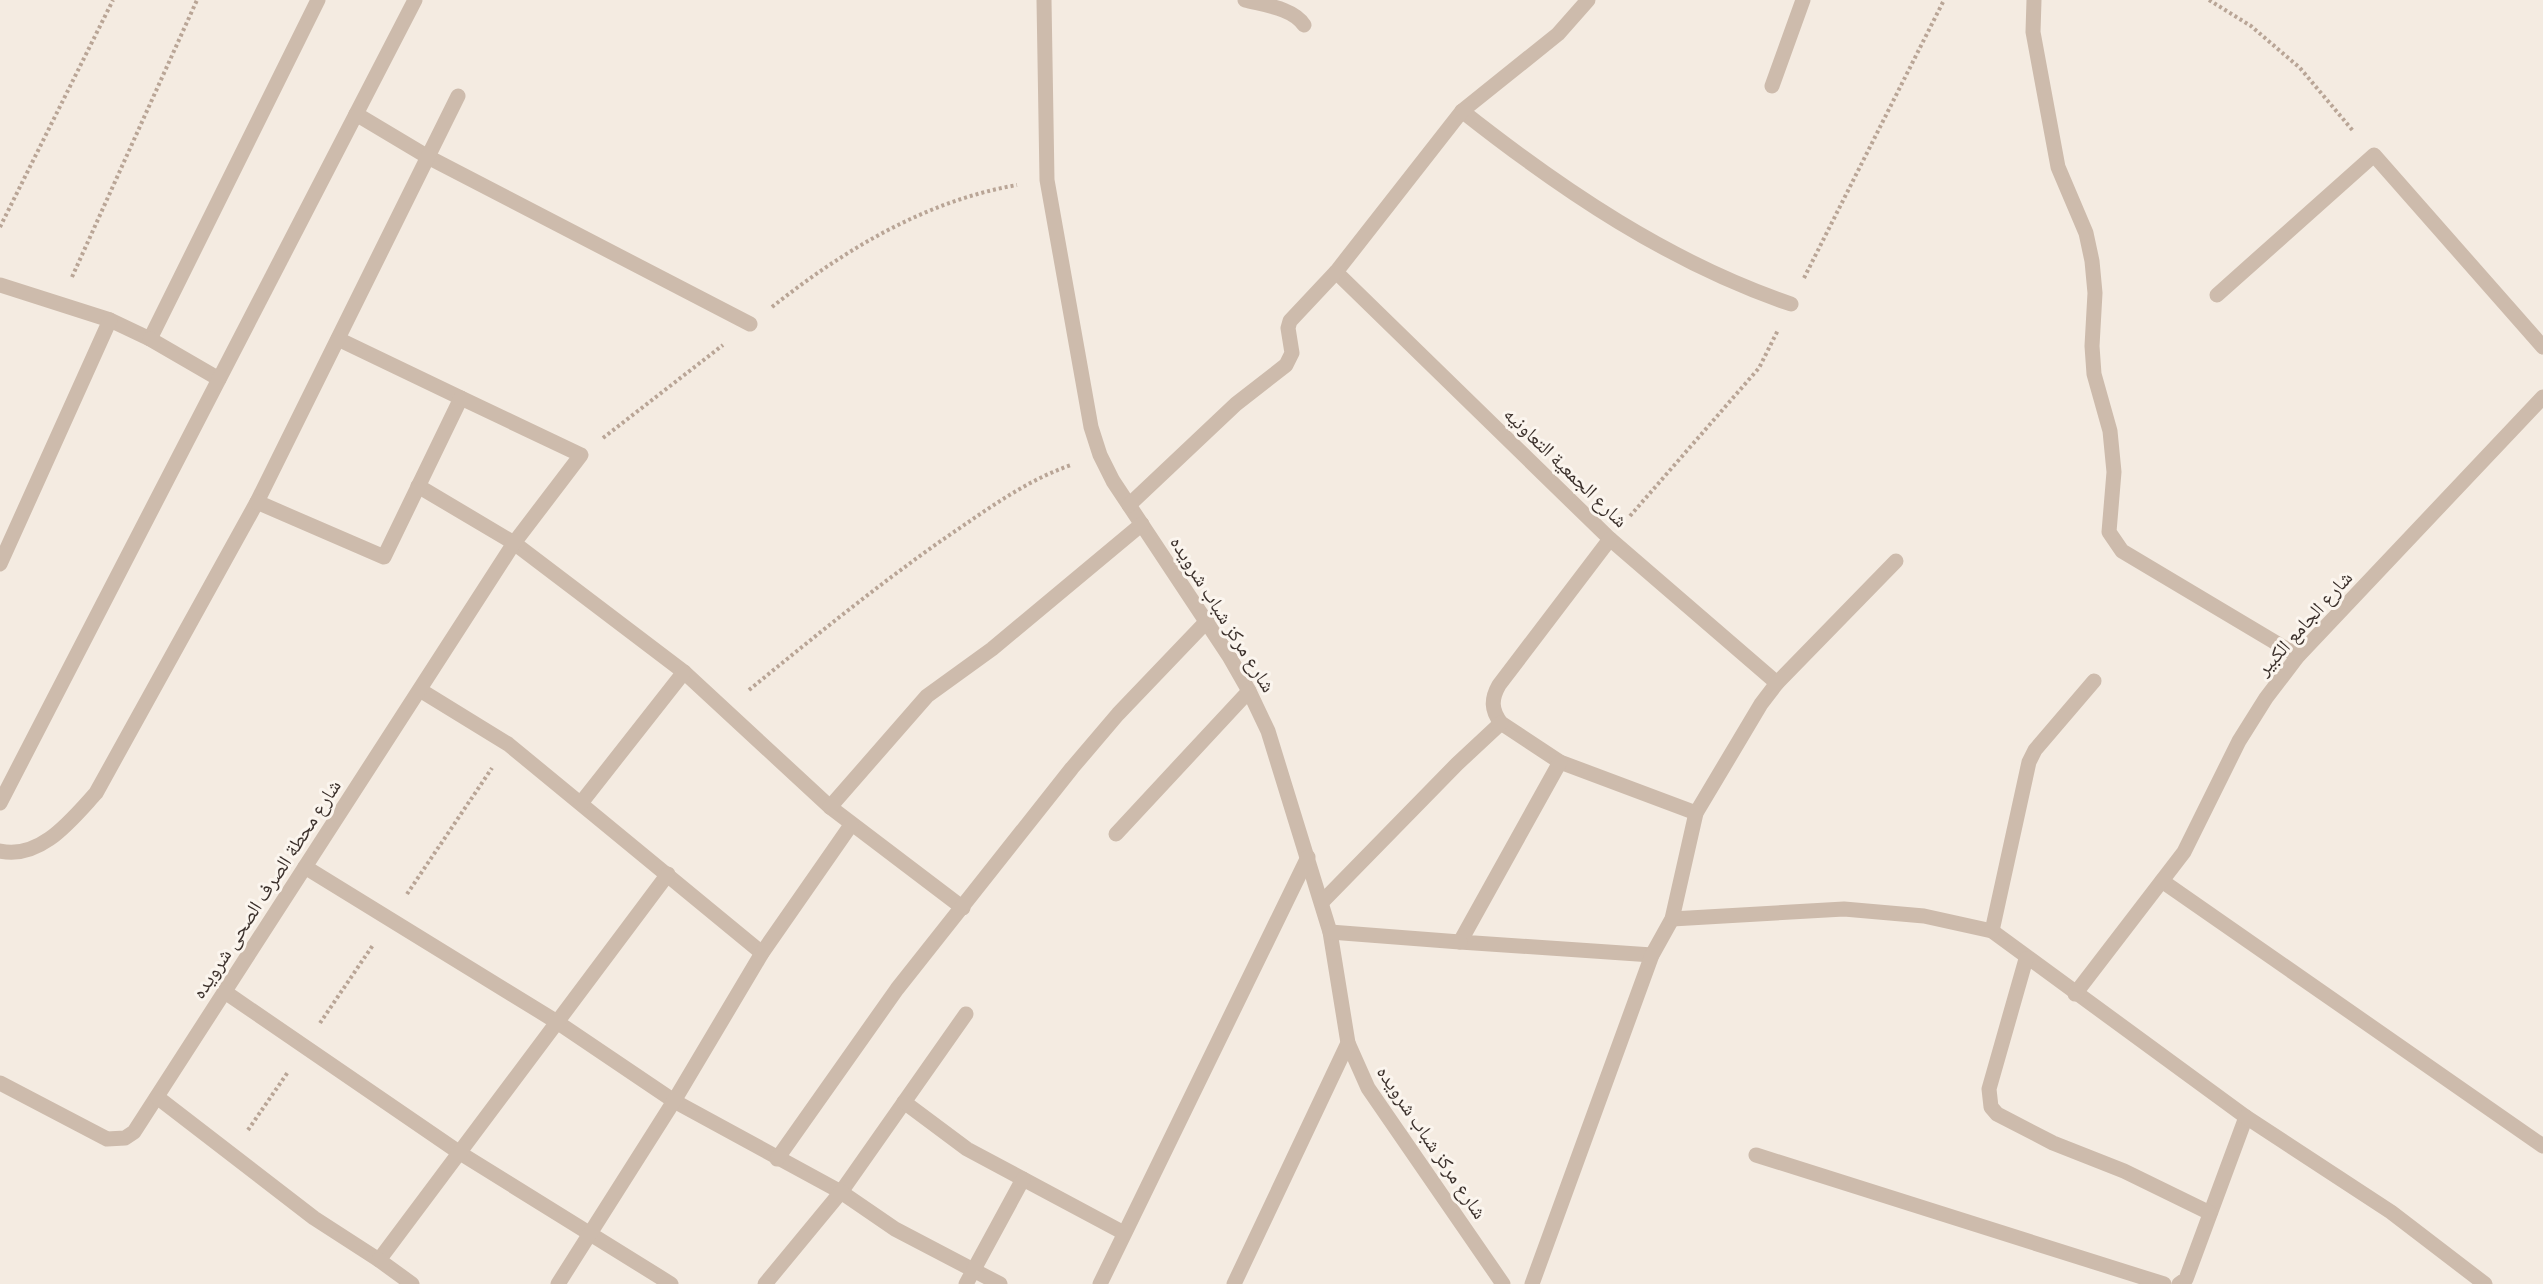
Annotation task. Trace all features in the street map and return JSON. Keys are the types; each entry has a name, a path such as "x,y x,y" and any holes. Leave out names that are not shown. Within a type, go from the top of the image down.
{"street":[{"path":"150,339 318,0"},
{"path":"0,803 415,0"},
{"name":"شارع مركز شباب شرويده","path":"1044,0 1047,180 1091,427 1100,454 1129,505 1207,621 1250,691 1268,731 1330,932 1348,1043 1368,1088 1503,1284"},
{"path":"1245,0 1291,13 1304,25"},
{"path":"1129,505 1236,405 1286,365 1292,353 1288,328 1290,321 1336,272 1462,111 1558,34 1588,0"},
{"path":"1772,86 1803,0"},
{"path":"2034,0 2033,32 2058,168 2086,233 2091,261 2095,293 2092,346 2094,374 2110,431 2114,472 2109,532 2122,551 2298,656"},
{"path":"0,851 25,851 59,833 96,793 257,502 458,96"},
{"path":"1462,111 1533,167 1675,255 1742,287 1791,304"},
{"path":"356,114 428,157 750,324"},
{"path":"2217,295 2374,155 2543,347"},
{"name":"شارع الجمعية التعاونيه","path":"1336,272 1610,539 1777,683"},
{"path":"0,285 110,320 150,339 219,379"},
{"path":"0,564 110,320"},
{"path":"338,339 581,455"},
{"name":"شارع الجامع الكبير","path":"2075,994 2184,852 2239,741 2266,698 2298,656 2543,397"},
{"path":"257,502 384,557 461,398"},
{"name":"شارع محطة الصرف الصحى شرويده","path":"0,1083 107,1138 116,1140 134,1132 514,543 581,455"},
{"path":"418,486 514,543 684,672 850,825 963,908"},
{"path":"830,807 906,717 927,696 992,649 1142,524"},
{"path":"1610,539 1499,685 1492,701 1496,716 1501,723 1560,762 1696,813"},
{"path":"1532,1284 1652,955 1672,919 1696,813 1761,704 1777,683 1896,561"},
{"path":"777,1159 897,989 1072,768 1118,714 1207,621"},
{"path":"581,803 684,672"},
{"path":"1992,932 2029,762 2035,750 2094,681"},
{"path":"420,690 508,744 762,953"},
{"path":"1116,834 1250,691"},
{"path":"1322,902 1457,764 1501,723"},
{"path":"1460,942 1560,762"},
{"path":"558,1284 674,1101 762,953 850,825"},
{"path":"1100,1284 1308,857"},
{"path":"305,867 558,1022 674,1101 841,1192 970,1278 1000,1284"},
{"path":"379,1260 668,874"},
{"path":"2162,881 2543,1146"},
{"path":"1672,919 1844,909 1924,916 1992,932 2026,959 2246,1117 2391,1212 2485,1284"},
{"path":"1330,932 1652,955"},
{"path":"2026,959 1989,1089 1991,1107 1997,1114 2053,1143 2124,1171 2210,1213"},
{"path":"225,992 460,1153 671,1284"},
{"path":"765,1284 841,1192 966,1014"},
{"path":"1234,1284 1348,1043"},
{"path":"157,1097 233,1153 314,1218 412,1284"},
{"path":"904,1102 967,1149 1124,1233"},
{"path":"2179,1284 2186,1279 2246,1117"},
{"path":"1756,1155 2164,1284"},
{"path":"970,1278 1023,1179"}],"path":[{"path":"0,226 113,0"},
{"path":"59,304 198,0"},
{"path":"2209,0 2251,26 2300,68 2374,155"},
{"path":"581,455 821,268 907,219 982,191 1047,180"},
{"path":"725,709 895,572 1007,495 1050,472 1100,454"},
{"path":"233,1153 508,744"}]}
